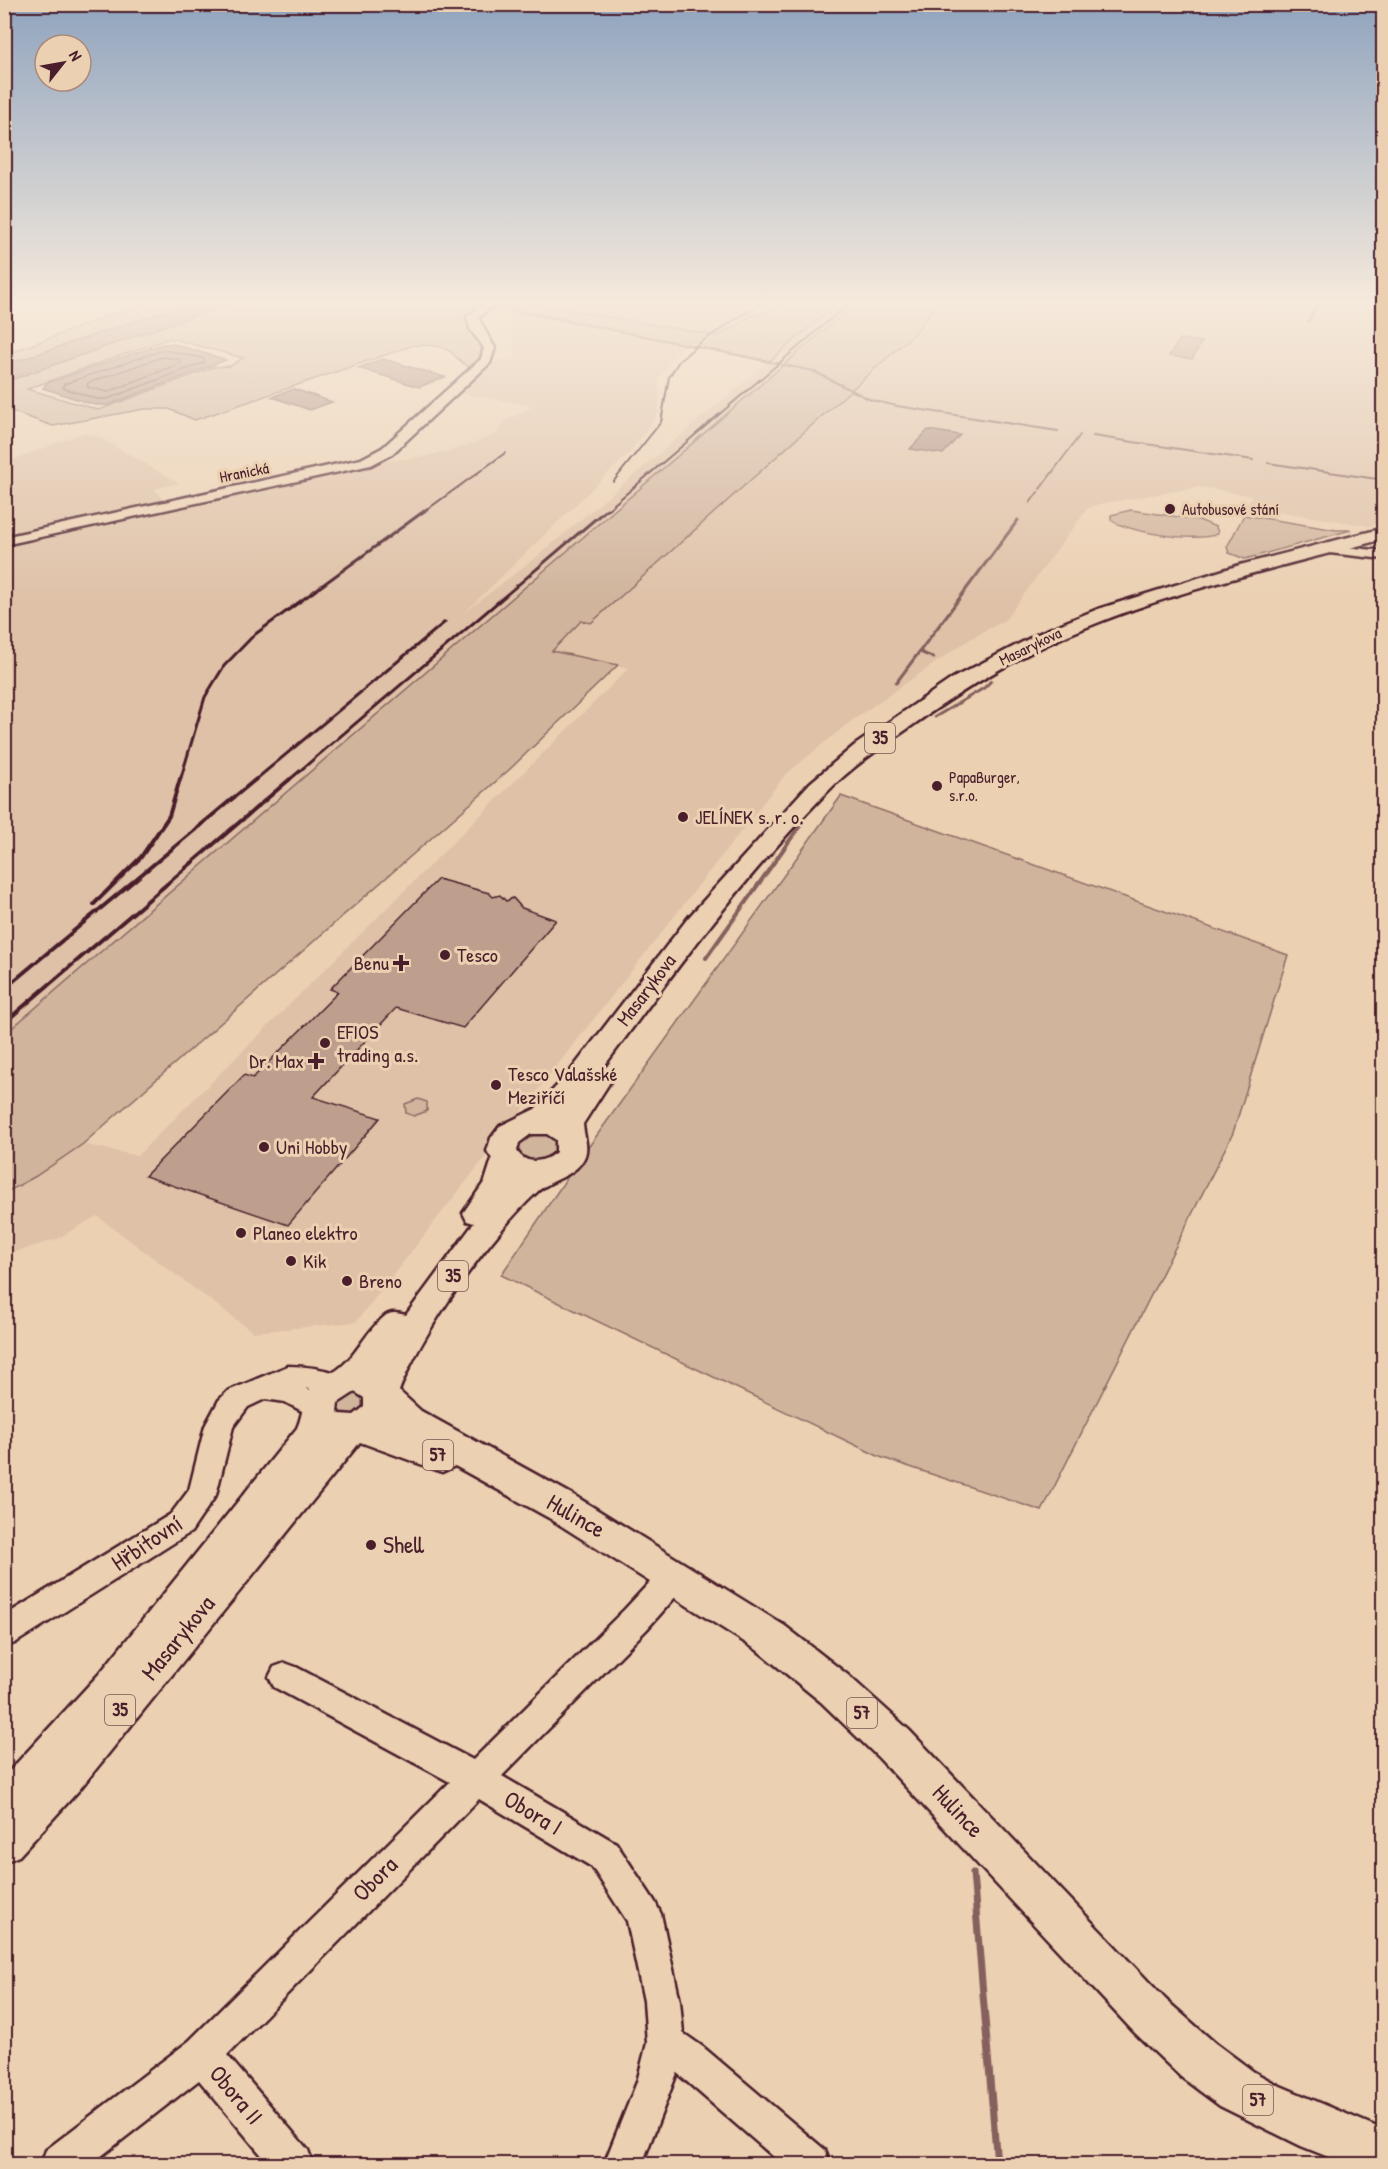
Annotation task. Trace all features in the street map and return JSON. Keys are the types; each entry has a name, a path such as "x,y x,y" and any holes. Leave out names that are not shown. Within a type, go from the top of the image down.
{"main road":[{"name":"35","path":"1359,539 1383,533"},
{"name":"Masarykova","path":"4,1840 64,1776 130,1698 499,1183 506,1160 502,1151 507,1137 516,1129 535,1123 545,1116 579,1080 696,923 818,789 863,750 960,682 1051,635 1105,613 1190,585 1359,539"},
{"name":"Masarykova","path":"382,1395 386,1375 406,1341 497,1213 530,1178 554,1168 569,1157 573,1148 568,1124 594,1084 710,927 758,856"},
{"path":"535,1123 555,1125 569,1135"},
{"path":"506,1160 520,1169 541,1172"},
{"name":"35","path":"338,1408 379,1415 382,1395"},
{"name":"Hulince","path":"382,1395 409,1421 515,1483 562,1507 771,1638 863,1714 928,1779 1150,2016 1198,2060 1237,2089 1261,2102 1318,2129 1383,2155"},
{"name":"Masarykova","path":"4,1808 121,1678 312,1436 338,1408"},
{"name":"Hulince","path":"338,1408 515,1483"}],"street":[{"name":"Hranická","path":"4,541 345,468 380,456 440,402"},
{"path":"1359,539 1383,553"},
{"path":"1325,549 1383,553"},
{"name":"Hřbitovní","path":"4,1633 181,1523 195,1506 207,1482 215,1440 224,1416 238,1400 260,1388 291,1392 338,1408"},
{"name":"Obora","path":"60,2164 202,2054 636,1619 675,1576"},
{"name":"Obora I","path":"285,1677 475,1778 604,1855 643,1914 662,2001 665,2043 656,2082 623,2164"},
{"path":"665,2043 690,2060 811,2164"},
{"name":"Obora II","path":"202,2054 294,2164"}],"shaded area":[{"path":"5,402 72,402 99,410 120,402 247,402 195,420 169,409 144,409 53,426 5,409"},
{"path":"512,402 659,402 659,412 630,452 464,613 540,554 720,402 740,402 5,1034 5,545 369,467 380,462 426,456 456,449 497,434 505,421 534,406"},
{"path":"740,402 837,402 591,623 581,621 552,651 618,665 510,769 83,1144 36,1176 5,1193 5,1034"},
{"path":"834,402 1383,402 1384,511 1380,513 1383,515 1383,520 1370,526 1245,506 1252,496 1200,487 1099,504 1088,508 1005,620 970,639 851,721 785,775 356,1322 253,1332 97,1216 57,1239 5,1255 5,1193 36,1176 83,1144 137,1156 629,668 551,652 581,621"},
{"path":"83,433 99,437 179,483 155,489 163,500 5,535 5,463"},
{"path":"1131,510 1199,520 1216,527 1218,533 1197,537 1164,535 1132,529 1111,520 1111,515"},
{"path":"1244,515 1336,530 1351,530 1245,559 1229,553 1227,547"},
{"path":"841,796 1288,955 1233,1133 1042,1511 880,1457 501,1275 577,1163"},
{"path":"418,1099 427,1102 427,1111 414,1116 406,1113 405,1104"},
{"path":"540,1134 551,1137 556,1143 556,1149 545,1159 537,1161 528,1159 519,1152 519,1144 525,1137"},
{"path":"349,1393 365,1396 367,1405 355,1416 343,1415 337,1408 337,1404"}],"water":[{"path":"86,402 115,402 108,405"},
{"path":"287,402 331,402 310,410"},
{"path":"928,430 960,435 943,454 910,449"}],"building":[{"path":"438,879 489,893 493,897 500,895 506,901 513,898 522,908 556,920 463,1028 396,1008 313,1097 380,1118 288,1225 145,1176 244,1075 253,1078 338,992 330,989"}],"waterway":[{"path":"881,402 1058,431"},
{"path":"1040,489 1080,435"},
{"path":"1093,436 1253,460"},
{"path":"1268,463 1384,480"},
{"path":"1030,503 1038,492"},
{"path":"896,683 1018,520"},
{"path":"920,652 934,658"},
{"path":"935,717 984,688 991,681"},
{"path":"706,958 802,823"},
{"path":"973,1873 997,2164"}],"railway":[{"path":"613,482 661,422 665,402"},
{"path":"606,511 733,402"},
{"path":"425,511 505,453"},
{"path":"180,781 205,697 224,666 254,635 427,509"},
{"path":"288,781 607,509"},
{"path":"254,781 445,622"},
{"path":"94,904 141,857 169,816 180,779"},
{"path":"4,989 256,779"},
{"path":"4,1023 290,779"}],"place":[{"name":"Autobusové stání","path":"1170,509"},
{"name":"PapaBurger, s.r.o.","path":"937,786"},
{"name":"JELÍNEK s. r. o.","path":"683,817"},
{"name":"Tesco","path":"445,955"},
{"name":"Benu","path":"401,963"},
{"name":"EFIOS trading a.s.","path":"325,1043"},
{"name":"Dr. Max","path":"316,1061"},
{"name":"Tesco Valašské Meziříčí","path":"496,1085"},
{"name":"Uni Hobby","path":"264,1147"},
{"name":"Planeo elektro","path":"241,1233"},
{"name":"Kik","path":"291,1261"},
{"name":"Breno","path":"347,1281"},
{"name":"Shell","path":"371,1545"}]}
